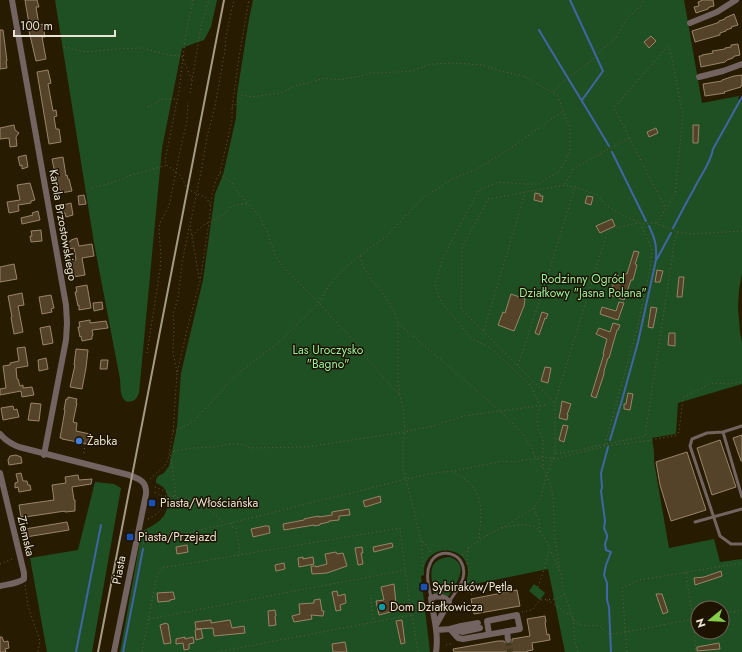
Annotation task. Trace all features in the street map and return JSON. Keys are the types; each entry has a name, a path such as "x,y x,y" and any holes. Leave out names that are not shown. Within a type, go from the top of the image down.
{"street":[{"name":"Karola Brzostowskiego","path":"12,0 66,304 66,340 44,454"},
{"path":"690,22 717,12 736,0"},
{"path":"699,77 723,72 742,64"},
{"path":"1,439 13,445 44,454 132,476 140,479 144,483"},
{"name":"Ziemska","path":"0,473 24,573 24,579"},
{"name":"Piasta","path":"114,652 140,524 146,490 144,483"},
{"path":"0,586 20,582 24,579"},
{"path":"436,628 449,602 446,598 440,596 430,598 436,628 436,652"},
{"path":"450,629 458,638 461,639 520,629 517,614 487,621 489,634"},
{"path":"436,628 462,632 479,625"},
{"path":"507,631 508,640"}],"lane":[{"path":"742,426 723,432 707,433 692,439 690,446 720,536 731,544 742,544"},
{"path":"723,432 742,497"},
{"path":"695,522 742,508"},
{"path":"430,598 428,574 429,565 436,556 442,554 455,555 459,558 464,567 463,580 449,602"}],"path":[{"path":"193,0 182,56 179,91 176,99 165,160 167,165 182,176 187,188 206,198 210,207"},
{"path":"190,93 201,26 209,0"},
{"path":"177,373 173,352 173,315 178,298 182,264 207,137 215,106 226,36 234,0"},
{"path":"144,483 165,466 170,452 173,432 177,373 200,281 212,194 216,180 220,173 232,120 232,108 239,57 249,0"},
{"path":"552,93 564,81 591,61 605,46 615,39 627,18 637,10 644,0"},
{"path":"656,223 666,209 675,194 683,116 671,53 668,46 614,108 666,209"},
{"path":"64,47 86,52 143,48 168,55 182,56"},
{"path":"182,56 192,81"},
{"path":"232,108 243,95 252,97 280,93 300,84 325,78 340,80 373,72 381,73 410,71 431,64 455,63 482,65 500,71 524,76 558,96 570,127 570,152 559,172 545,178 540,184 500,182 479,190 451,242 435,285 441,302 472,339 491,348 531,386 540,406 537,418 538,428 543,439 543,467 551,486 553,496 555,539 560,573 565,595 572,616 576,622 581,625 599,625 608,634 690,620"},
{"path":"148,107 162,99 176,99"},
{"path":"147,353 160,270 161,255 158,232 160,223 169,206 187,121 188,102"},
{"path":"173,432 194,421 236,375 278,343 319,303 329,285 339,274 386,236 424,197 452,179 475,170 508,150 563,111"},
{"path":"565,185 573,169 629,137"},
{"path":"92,188 167,165"},
{"path":"220,173 232,183 237,191 260,217 267,231 274,253 283,267 357,343 369,361 400,396"},
{"path":"555,402 461,308 462,248 488,199 565,185 597,195 607,206 641,224 656,223 678,232 692,234 742,231"},
{"path":"518,365 575,187"},
{"path":"484,331 525,193"},
{"path":"192,236 202,226 223,215 232,206 249,204"},
{"path":"463,554 479,540 533,508 541,497 546,476 555,453 555,402 607,233 613,228 639,223"},
{"path":"605,444 638,324 651,264 652,249 641,224"},
{"path":"190,225 200,281"},
{"path":"555,453 564,453 645,436 674,239 678,232"},
{"path":"360,256 363,267 370,279 380,289 393,309 398,323 398,380 403,407 404,432 403,468 421,540 423,568"},
{"path":"398,323 500,411 523,434 536,458 543,467"},
{"path":"135,545 232,523 434,473 453,471 503,461 514,462 543,457 557,459 606,446 677,435 679,431 683,398 709,384 742,382"},
{"path":"170,452 230,444 241,444 250,448 306,447 404,432 433,426 463,416 545,405"},
{"path":"84,453 85,444"},
{"path":"170,452 175,496"},
{"path":"453,471 473,487 479,498 481,508 479,540"},
{"path":"155,487 169,493 170,496"},
{"path":"146,490 157,493 161,496 175,496 201,504 216,514 226,524"},
{"path":"140,524 156,514 162,508 161,496"},
{"path":"533,508 539,521 540,532"},
{"path":"232,523 232,527 236,528 240,555"},
{"path":"501,528 524,525 533,526 545,538 560,573"},
{"path":"142,652 156,580 162,568 400,528 418,652"},
{"path":"421,540 430,550 432,560"},
{"path":"538,587 549,549"},
{"path":"0,564 16,557"},
{"path":"627,652 622,588 639,580 742,563"},
{"path":"149,619 406,570"},
{"path":"686,572 690,600"},
{"path":"24,579 28,606 40,641 38,652"},
{"path":"464,590 473,596 474,595"},
{"path":"517,614 518,612 532,610 540,600 555,599 565,595"},
{"path":"371,598 373,622"},
{"path":"546,599 572,616"},
{"path":"730,612 742,610"},
{"path":"217,652 412,614"},
{"path":"573,618 575,642 578,652"},
{"path":"695,640 696,652"}],"green space":[{"path":"55,0 217,0 211,27 204,40 182,48 162,148 139,393 134,401 130,402 124,400 121,392 120,379 94,243"},
{"path":"253,0 684,0 702,103 739,96 738,99 742,101 742,273 738,307 742,343 742,384 678,403 676,433 652,438 654,462 669,548 714,539 720,562 742,559 742,652 565,652 548,569 465,585 468,571 465,561 459,554 450,551 440,551 432,555 426,563 424,575 421,576 430,652 120,652 141,532 160,520 167,508 168,499 166,491 156,483 156,480 158,476 164,473 169,466 177,427 181,373 203,280 215,194 223,175 236,118 237,94"},
{"path":"95,482 114,484 121,488 92,652 47,652 30,558 78,550"},
{"path":"450,557 456,560 460,565 461,570 458,581 448,597 442,593 434,594 431,575 434,565 442,558"},
{"path":"534,584 545,593 540,600 529,591"}],"building":[{"path":"25,0 37,0 39,7 36,7 39,25 43,24 45,37 42,37 46,59 36,61 29,31"},
{"path":"703,0 713,0 714,6 696,13 694,7 699,6 698,2"},
{"path":"734,14 738,25 720,33 720,35 695,42 692,31 717,23"},
{"path":"0,30 3,30 7,68 0,69"},
{"path":"651,36 656,41 649,48 644,42"},
{"path":"738,44 740,55 735,56 725,62 701,67 699,56 713,53 712,51 725,49 731,47 731,45"},
{"path":"48,70 51,83 48,84 53,111 56,110 57,116 54,117 56,129 59,129 61,142 49,144 37,72"},
{"path":"742,75 741,87 724,92 725,93 705,96 703,84 722,81 734,76"},
{"path":"14,125 15,130 19,133 16,137 17,146 10,147 9,138 0,139 0,128"},
{"path":"693,125 699,125 698,143 693,143"},
{"path":"656,128 658,133 649,137 647,132"},
{"path":"26,155 28,167 22,169 22,165 20,166 18,157"},
{"path":"63,157 66,176 67,175 69,179 72,191 61,193 56,168 54,169 52,159"},
{"path":"30,183 35,200 31,201 31,203 18,205 19,211 9,213 7,202 20,200 17,185"},
{"path":"535,193 543,196 542,202 534,200"},
{"path":"84,195 86,204 79,205 78,196"},
{"path":"587,196 593,197 591,205 585,203"},
{"path":"71,203 73,215 66,217 65,213 61,214 59,206"},
{"path":"38,211 40,220 22,224 21,218 33,215 32,213"},
{"path":"612,219 615,226 600,233 596,226"},
{"path":"41,230 42,241 31,242 31,231"},
{"path":"77,238 79,246 92,244 94,256 82,258 85,275 73,277 71,261 76,260 74,248 69,249 67,242"},
{"path":"634,251 639,252 635,264 637,265 633,280 631,280 624,300 610,295 616,275 624,278 626,273 627,274"},
{"path":"14,264 17,279 0,282 0,267"},
{"path":"657,270 663,271 660,282 655,282"},
{"path":"679,277 684,277 682,297 677,297"},
{"path":"87,285 91,308 79,310 75,292 77,292 76,287"},
{"path":"22,293 24,305 18,306 23,332 14,334 8,296"},
{"path":"511,294 525,299 524,306 514,331 498,325 503,312 505,313"},
{"path":"51,295 54,308 51,309 52,312 42,314 39,297"},
{"path":"102,302 103,309 94,311 93,303"},
{"path":"619,302 624,303 618,320 600,314 602,307 616,311"},
{"path":"651,307 657,308 653,328 648,327"},
{"path":"542,312 548,314 539,335 535,333"},
{"path":"90,320 90,323 106,321 108,328 92,330 92,339 82,341 78,327 80,327 79,322"},
{"path":"613,323 620,325 617,330 596,398 591,396 607,339 596,334 599,328 610,332"},
{"path":"50,326 53,343 43,345 40,328"},
{"path":"669,333 675,333 675,346 668,345"},
{"path":"25,347 28,366 16,368 17,379 20,386 23,385 23,388 32,387 34,395 22,397 21,391 0,395 0,389 6,388 3,366 19,361 17,348"},
{"path":"76,349 88,350 82,389 70,387 75,365"},
{"path":"46,358 48,369 39,371 38,360"},
{"path":"101,360 108,360 107,369 100,369"},
{"path":"545,367 551,368 548,383 541,381"},
{"path":"628,393 633,394 630,410 624,409 624,404 626,404"},
{"path":"68,397 77,399 73,422 77,423 76,431 90,434 88,444 60,438 66,399 68,399"},
{"path":"562,401 571,404 567,415 567,420 559,418"},
{"path":"31,403 41,404 39,421 28,420"},
{"path":"13,406 14,410 17,409 19,417 3,420 1,408"},
{"path":"563,425 568,426 564,442 559,440"},
{"path":"742,435 742,461 741,461 733,438"},
{"path":"720,440 736,487 712,495 697,448"},
{"path":"687,452 706,510 671,521 660,485 656,462"},
{"path":"16,455 21,457 22,463 9,465 8,460 10,456"},
{"path":"21,473 23,481 27,481 31,490 19,492 18,487 15,488 15,483 18,482 16,474"},
{"path":"78,475 79,480 92,479 91,484 72,487 75,500 75,511 21,517 19,505 54,500 52,485 66,483 65,477"},
{"path":"380,496 381,502 365,507 363,501"},
{"path":"349,509 350,515 339,516 339,520 329,521 320,525 284,530 283,524 313,517 332,515 332,512"},
{"path":"67,522 69,530 26,537 25,529"},
{"path":"269,526 270,533 253,537 251,529"},
{"path":"392,543 393,547 374,552 373,547"},
{"path":"187,545 188,552 177,554 176,547"},
{"path":"362,547 363,553 361,553 363,564 358,565 355,548"},
{"path":"336,552 337,554 343,553 347,566 327,573 312,574 311,566 316,567 327,564 325,554"},
{"path":"303,557 303,559 313,557 314,564 299,567 298,558"},
{"path":"284,563 285,569 276,571 275,565"},
{"path":"721,571 722,576 695,585 694,578 704,577"},
{"path":"394,584 398,610 379,615 376,601 384,600 381,587"},
{"path":"517,590 520,606 474,614 471,599"},
{"path":"337,591 338,596 345,594 346,603 340,605 341,610 336,611 332,592"},
{"path":"173,592 175,599 158,602 157,593"},
{"path":"656,594 662,594 668,612 663,614"},
{"path":"320,599 322,611 324,611 323,616 311,615 312,619 294,622 292,616 300,614 299,604 314,603 314,600"},
{"path":"275,610 276,625 269,626 268,611"},
{"path":"545,616 547,635 549,634 550,640 532,643 533,650 527,652 454,652 453,649 498,641 504,641 506,644 509,644 512,642 512,639 530,636 527,619"},
{"path":"211,620 211,623 230,620 232,628 244,626 245,633 214,636 213,628 196,629 195,622"},
{"path":"402,620 405,643 401,644 396,621"},
{"path":"166,623 168,624 171,643 164,644 160,625"},
{"path":"201,629 203,638 196,640 195,630"},
{"path":"0,637 2,637 4,642 8,641 9,648 5,649 6,652 0,652"},
{"path":"185,637 185,639 193,637 194,643 189,644 189,649 184,650 183,643 176,644 176,639"},
{"path":"345,642 347,652 333,652 332,644"},
{"path":"719,643 720,649 697,651 697,647"}],"waterway":[{"path":"570,0 603,71 582,100"},
{"path":"539,30 609,146"},
{"path":"673,228 708,164 713,149 742,97"},
{"path":"612,152 646,221"},
{"path":"610,440 638,342 656,260 655,242 649,226"},
{"path":"657,259 671,233"},
{"path":"608,447 601,473 601,491 605,521 604,528 607,535 605,544 606,550 611,552 604,575 607,583 611,652"},
{"path":"76,652 101,525"},
{"path":"123,652 143,549"}],"tunnel":[{"path":"508,640 510,652"}],"railway":[{"path":"98,652 224,0"}],"place":[{"name":"Żabka","path":"79,441"},
{"name":"Piasta/Włościańska","path":"152,503"},
{"name":"Piasta/Przejazd","path":"130,537"},
{"name":"Sybiraków/Pętla","path":"424,587"},
{"name":"Dom Działkowicza","path":"382,607"}],"park label":[{"name":"Rodzinny Ogród Działkowy \"Jasna Polana\"","path":"583,286"},
{"name":"Las Uroczysko \"Bagno\"","path":"328,357"}]}
